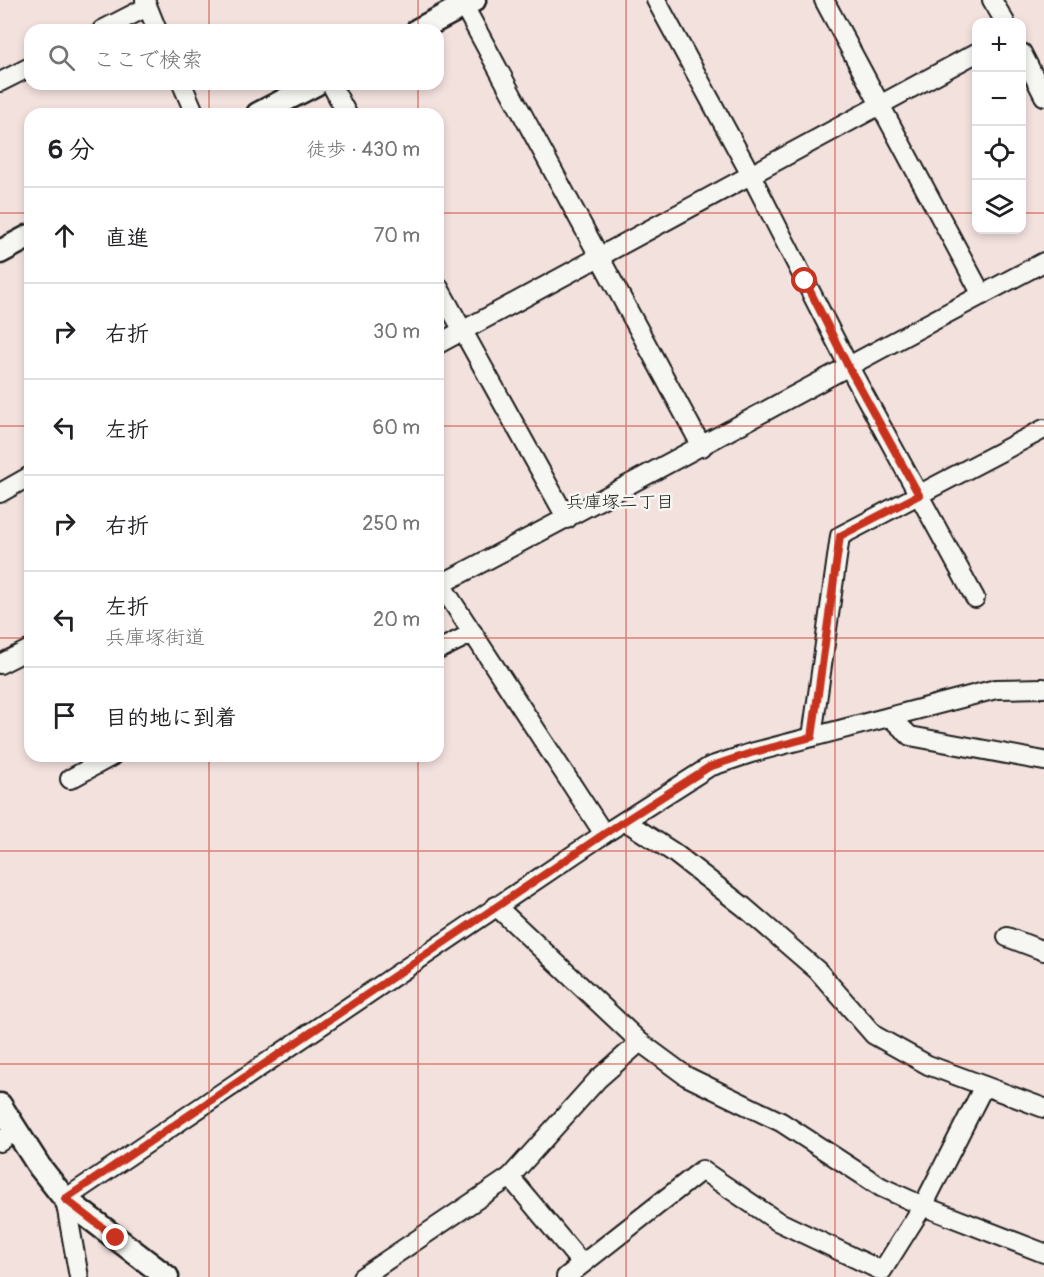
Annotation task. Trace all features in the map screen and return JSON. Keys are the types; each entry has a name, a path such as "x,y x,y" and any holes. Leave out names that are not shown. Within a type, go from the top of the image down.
{"street":[{"path":"656,0 751,175 848,366 975,598"},
{"path":"824,0 982,295"},
{"path":"992,0 1003,18"},
{"path":"429,24 469,3 599,257 702,447"},
{"path":"112,24 146,4 154,24"},
{"path":"444,341 972,55"},
{"path":"1026,61 1044,96"},
{"path":"0,82 24,70"},
{"path":"185,90 192,108"},
{"path":"270,108 304,90"},
{"path":"334,90 344,108"},
{"path":"0,252 24,239"},
{"path":"444,580 567,519 1044,262"},
{"path":"444,297 567,519"},
{"path":"812,737 840,536 1044,429"},
{"path":"0,493 24,479"},
{"path":"444,590 604,834"},
{"path":"444,647 473,633"},
{"path":"0,664 24,652"},
{"path":"65,1199 496,906 709,767 751,753 996,689 1044,688"},
{"path":"890,717 910,736 1044,761"},
{"path":"69,778 100,762"},
{"path":"625,820 673,852 744,907 802,957 818,971 874,1035 928,1065 1044,1108"},
{"path":"496,906 640,1042 686,1076 781,1122 881,1187 923,1206 1044,1253"},
{"path":"1007,937 1044,951"},
{"path":"362,1277 510,1177 598,1079 640,1042"},
{"path":"566,1277 702,1170 777,1221 882,1271 923,1206 984,1086"},
{"path":"0,1105 8,1136 39,1167 65,1199 167,1277"},
{"path":"510,1177 582,1264"},
{"path":"65,1199 79,1277"}],"district":[{"name":"兵庫塚二丁目","path":"620,502"}],"route":[{"path":"116,1238 65,1199 604,834 709,767 812,737 840,536 919,495 848,366 805,281"}]}
